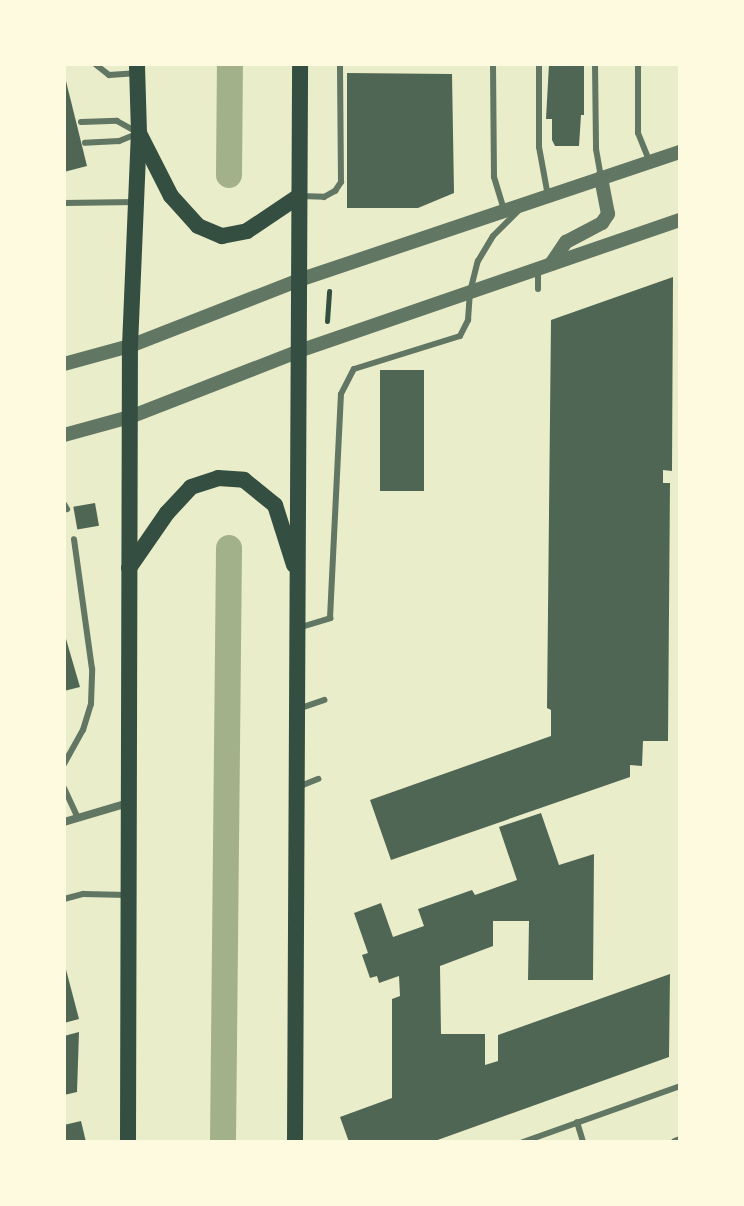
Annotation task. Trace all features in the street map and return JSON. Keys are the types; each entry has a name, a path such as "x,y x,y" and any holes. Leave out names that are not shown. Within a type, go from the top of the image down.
{"main road":[{"path":"295,1142 300,64"},
{"path":"128,1142 130,346 139,133 137,68"},
{"path":"139,133 171,196 198,226 222,236 247,231 299,196"},
{"path":"129,568 167,513 191,487 218,478 244,480 275,505 299,578"}],"street":[{"path":"64,364 130,346 299,280 680,152"},
{"path":"544,267 566,242 602,223 608,214 601,178"},
{"path":"64,435 130,417 299,351 680,220"},
{"path":"64,822 128,803"}],"lane":[{"path":"95,64 109,75 137,68"},
{"path":"299,196 324,197 335,191 341,182 340,64"},
{"path":"493,64 494,177 505,211"},
{"path":"539,64 539,147 548,196"},
{"path":"595,64 596,149 601,178"},
{"path":"638,64 638,133 650,162"},
{"path":"81,122 117,121 139,133"},
{"path":"85,143 119,141 139,133"},
{"path":"64,203 136,202"},
{"path":"298,628 330,618 341,394 354,369 460,336 468,320 470,292 478,261 493,236 526,203"},
{"path":"538,289 544,267"},
{"path":"64,764 83,730 91,704 92,669 74,539"},
{"path":"298,709 324,700"},
{"path":"298,787 318,779"},
{"path":"64,788 78,818"},
{"path":"64,899 83,894 128,895"},
{"path":"523,1142 680,1086"},
{"path":"577,1122 583,1142"}],"path":[{"path":"327,321 329,291"}],"building":[{"path":"549,64 584,64 584,115 581,115 579,146 555,146 552,140 552,119 546,119"},
{"path":"64,73 87,166 64,172"},
{"path":"347,73 452,74 454,193 418,208 347,208"},
{"path":"673,277 672,471 663,470 663,483 670,483 668,741 643,741 642,766 630,765 630,777 391,860 370,800 551,736 551,710 547,708 551,320"},
{"path":"380,370 424,370 424,491 380,491"},
{"path":"95,503 99,526 77,529 73,507"},
{"path":"64,632 80,687 64,691"},
{"path":"541,813 559,865 594,854 593,980 528,980 529,921 493,921 493,946 440,966 441,1034 485,1034 485,1065 498,1061 498,1035 670,974 669,1057 432,1142 349,1142 340,1117 392,1098 392,999 400,996 399,976 379,983 377,976 370,978 362,955 368,953 354,913 381,903 393,937 424,926 418,909 472,890 475,895 517,880 499,827"},
{"path":"64,962 79,1019 64,1023"},
{"path":"79,1032 77,1092 64,1095 64,1036"},
{"path":"81,1121 86,1142 64,1142 64,1125"}],"waterway":[{"path":"229,175 230,64"},
{"path":"223,1142 229,548"}]}
